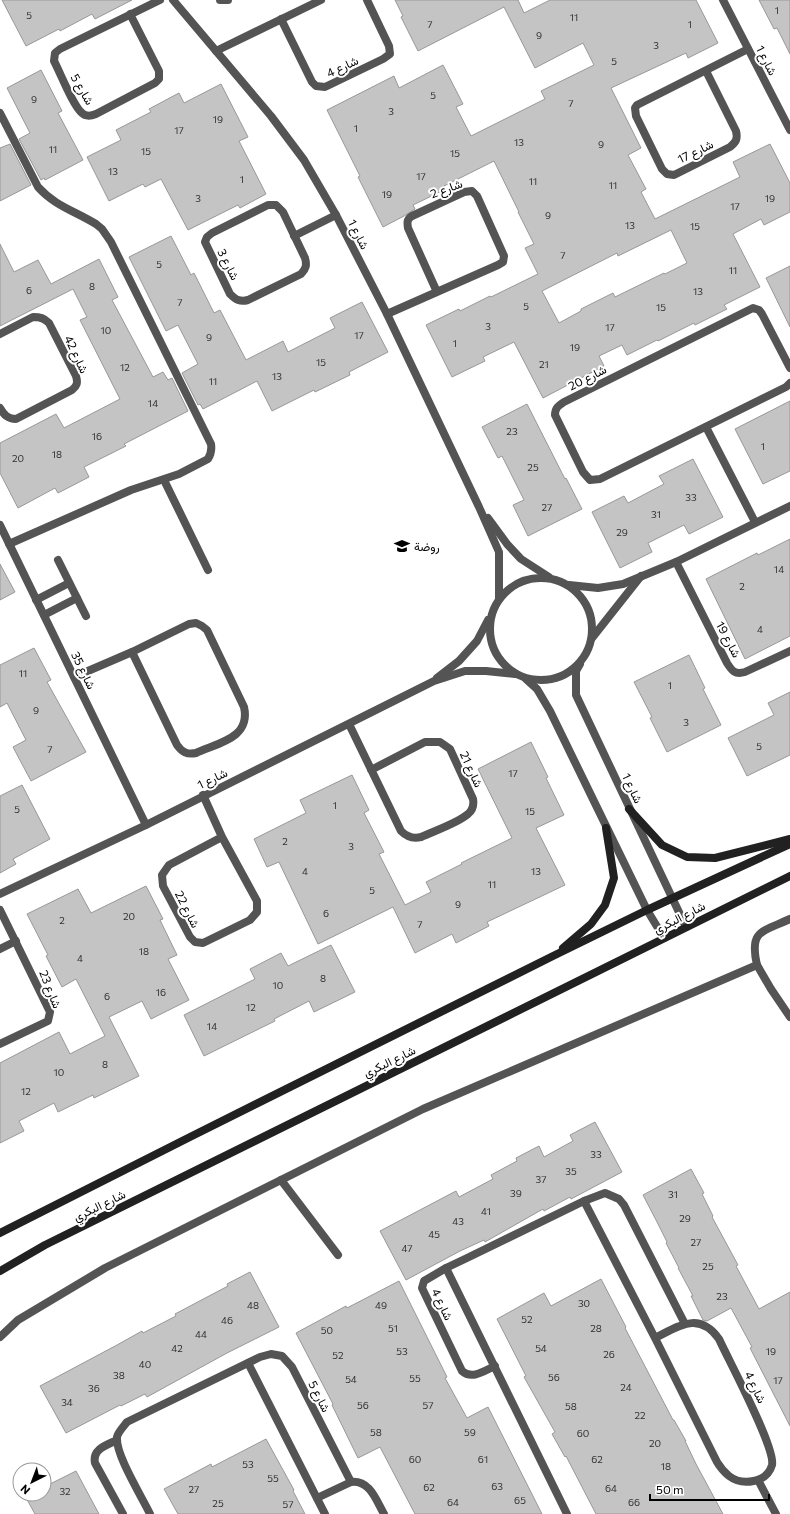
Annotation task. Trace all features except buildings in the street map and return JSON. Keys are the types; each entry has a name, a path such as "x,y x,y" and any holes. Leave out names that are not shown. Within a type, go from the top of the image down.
{"main road":[{"path":"630,809 662,845 687,857 715,858 790,839"},
{"path":"553,956 591,924 605,904 614,878 606,828"},
{"name":"شارع البكري","path":"0,1233 553,956 672,898 790,844"},
{"name":"شارع البكري","path":"0,1271 45,1245 790,876"}],"street":[{"name":"شارع 5","path":"130,14 159,70 159,79 155,83 96,114 90,116 86,115 82,113 76,105 54,61 56,54 60,49 130,14 160,0"},
{"name":"شارع 1","path":"173,0 271,116 304,160 336,215 387,314 499,552 499,598"},
{"path":"220,0 228,0"},
{"path":"216,51 321,0"},
{"name":"شارع 4","path":"282,19 312,82 316,86 325,87 383,59 390,54 389,46 367,0"},
{"name":"شارع 1","path":"723,0 790,130"},
{"name":"شارع 17","path":"706,71 738,136 736,141 730,147 674,175 667,174 662,169 636,116 635,108 641,102 748,49"},
{"path":"0,113 38,187 55,203 96,224 102,229 111,242 211,444 211,454 208,459 179,474 131,490 9,544"},
{"name":"شارع 2","path":"387,314 498,265 504,259 477,196 472,191 464,192 412,216 407,222 408,228 436,292"},
{"name":"شارع 3","path":"268,205 276,205 282,212 294,236 306,263 304,271 301,274 244,301 234,299 230,294 205,242 212,233 268,205"},
{"path":"294,236 336,215"},
{"name":"شارع 20","path":"790,368 762,314 759,310 753,308 564,402 555,410 557,421 586,477 590,480 600,479 706,428 786,387 790,383"},
{"name":"شارع 42","path":"0,334 33,317 44,318 49,323 78,382 72,390 16,419 6,417 0,408"},
{"path":"706,428 755,522"},
{"path":"164,480 208,570"},
{"path":"569,585 580,595 588,608 592,623 592,638 584,657 573,669 558,677 542,680 525,678 516,674 502,663 493,648 489,631 491,614 499,598 509,587 522,580 536,577 550,578 569,585 598,588 623,584 676,562 790,506"},
{"name":"شارع 1","path":"479,507 507,544 521,559 550,578"},
{"name":"شارع 35","path":"0,525 146,825"},
{"path":"58,560 86,616"},
{"name":"شارع 19","path":"676,562 727,663 735,673 739,674 790,651"},
{"path":"592,638 642,575"},
{"path":"36,600 70,583"},
{"path":"44,615 77,598"},
{"name":"شارع 1","path":"434,681 459,660 477,641 491,614"},
{"path":"74,677 132,652 189,624 196,623 207,630 244,707 246,715 245,723 241,730 234,736 196,753 190,754 180,750 132,652"},
{"name":"شارع 1","path":"584,657 576,671 576,695 686,927"},
{"name":"شارع 1","path":"0,894 146,825 203,795 434,681 465,671 486,671 516,674"},
{"path":"525,678 537,689 550,711 647,910 664,938"},
{"name":"شارع 21","path":"349,724 371,770 401,831 410,837 416,839 463,818 469,814 474,806 473,799 450,749 440,742 425,742 371,770"},
{"name":"شارع 22","path":"203,795 222,837 256,901 257,912 250,920 203,943 195,942 190,937 163,886 162,875 169,865 222,837"},
{"name":"شارع 23","path":"0,910 50,1012 48,1021 0,1044"},
{"path":"790,919 761,933 756,938 754,950 758,966 771,989 790,1017"},
{"path":"0,949 16,941"},
{"path":"0,1337 18,1320 105,1268 423,1109 758,966"},
{"path":"281,1180 338,1255"},
{"name":"شارع 4","path":"495,1366 473,1376 466,1374 458,1365 422,1288 424,1282 446,1268 584,1201 605,1193 619,1199 624,1205 685,1324"},
{"path":"584,1201 717,1462 728,1476 738,1481 746,1482 758,1480 776,1514"},
{"name":"شارع 4","path":"446,1268 567,1514"},
{"name":"شارع 4","path":"655,1338 685,1324 693,1322 702,1324 719,1339 766,1436 772,1454 772,1464 764,1476 758,1480"},
{"name":"شارع 5","path":"117,1440 117,1436 127,1422 248,1363 271,1354 282,1356 292,1367 351,1482"},
{"path":"248,1363 325,1514"},
{"path":"123,1514 95,1463 94,1458 95,1453 117,1440 121,1457 150,1514"},
{"path":"317,1498 356,1481 364,1484 373,1492 384,1514"}],"place":[{"name":"روضة","path":"402,546"}]}
